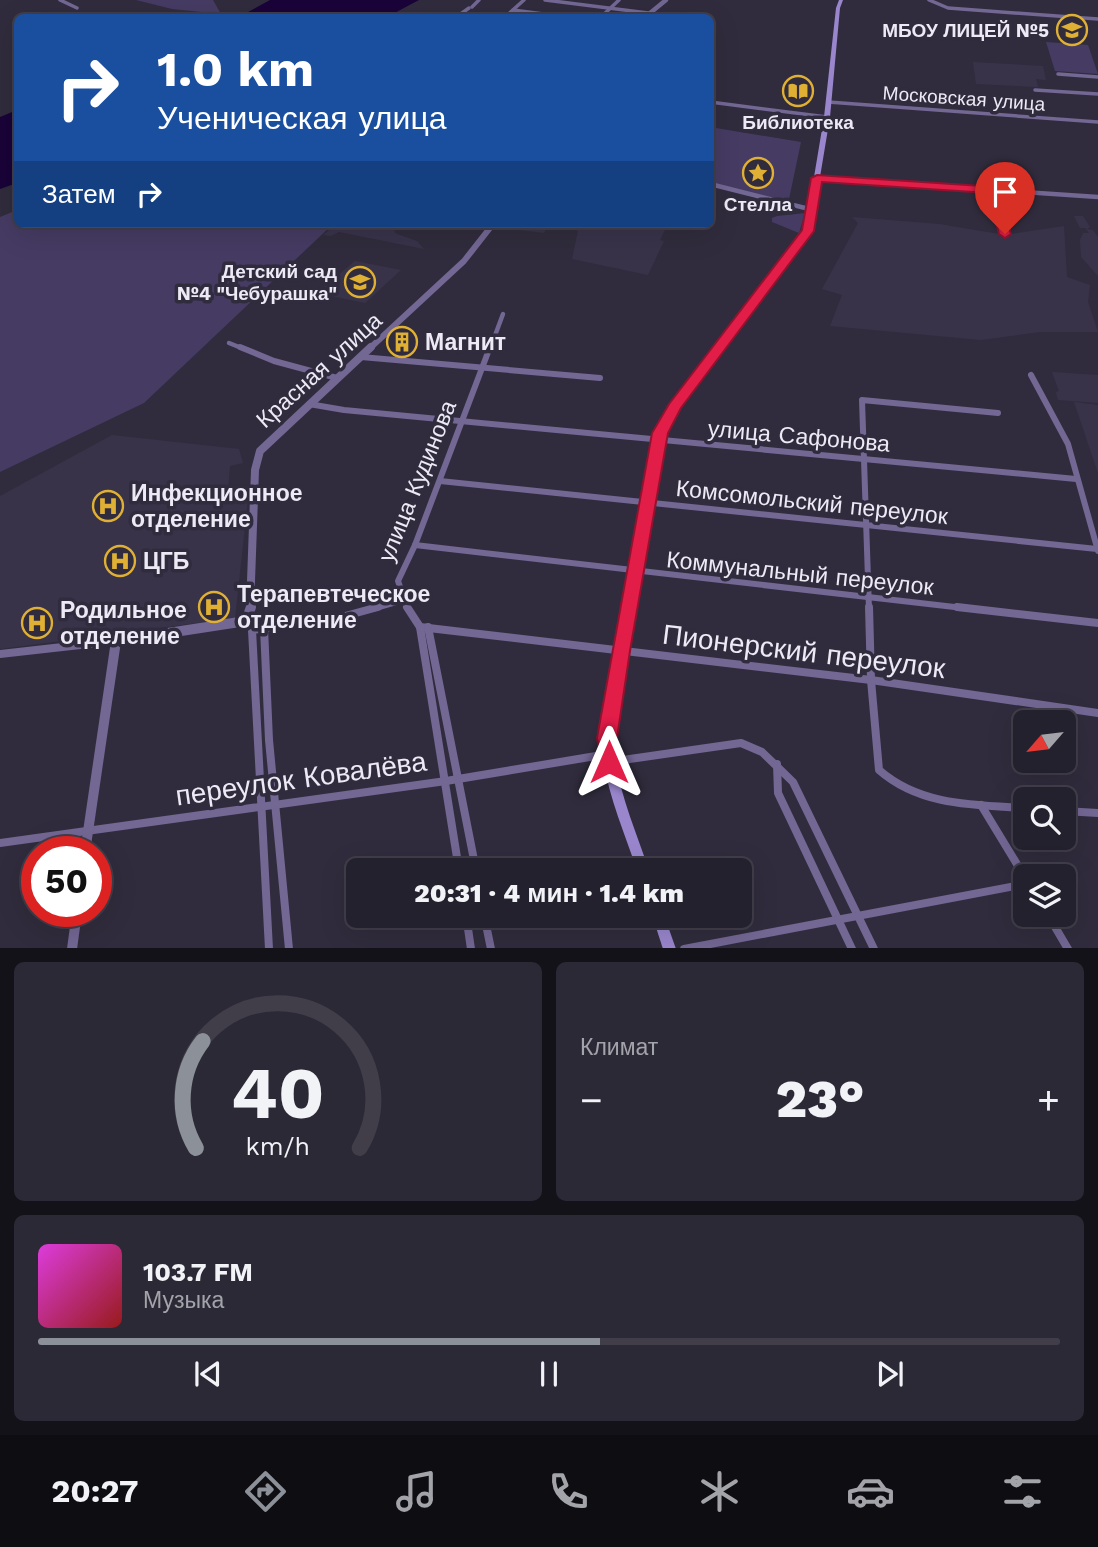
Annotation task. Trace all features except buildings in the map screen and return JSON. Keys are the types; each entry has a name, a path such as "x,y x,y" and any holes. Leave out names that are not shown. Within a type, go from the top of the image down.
{"main road":[{"path":"639,858 608,758 607,738 658,440 667,417 804,237 810,224 827,117 841,0"},
{"path":"663,928 670,948"}],"street":[{"path":"60,0 77,8"},
{"path":"460,14 479,0"},
{"path":"509,14 524,0"},
{"path":"545,0 641,14"},
{"path":"604,14 619,0"},
{"path":"647,14 666,0"},
{"path":"929,0 948,8 1098,19"},
{"path":"513,10 544,14"},
{"path":"1058,74 1098,77"},
{"path":"1035,89 1098,94"},
{"name":"Московская улица","path":"828,102 1098,121"},
{"path":"714,103 827,117"},
{"path":"817,177 1098,195"},
{"path":"817,177 1098,195"},
{"path":"714,185 813,210"},
{"path":"993,190 1005,234"},
{"name":"Красная улица","path":"249,625 256,461 263,447 464,261 491,228"},
{"name":"улица Кудинова","path":"403,600 398,581 415,545 503,314"},
{"path":"229,342 274,361 337,378"},
{"path":"361,357 600,377"},
{"path":"1031,375 1068,444 1098,550"},
{"path":"998,414 862,400 872,680 879,770 898,787 909,792 981,805 1013,807"},
{"name":"улица Сафонова","path":"309,404 344,410 1076,479"},
{"name":"Комсомольский переулок","path":"440,481 1098,550"},
{"name":"Коммунальный переулок","path":"415,545 1098,623"},
{"path":"0,654 249,625 264,628 327,621 403,600 424,627 474,858"},
{"path":"249,625 269,948"},
{"path":"424,627 457,858"},
{"name":"Пионерский переулок","path":"424,627 872,680 1098,713"},
{"path":"264,628 269,740 289,948"},
{"path":"87,836 116,641"},
{"name":"переулок Ковалёва","path":"0,843 458,778 747,743 776,764 793,782 874,948"},
{"path":"776,764 778,793 852,948"},
{"path":"981,805 1016,864"},
{"path":"1076,812 1098,813"},
{"path":"684,948 1013,884"},
{"path":"72,948 75,927"},
{"path":"1055,927 1068,948"},
{"path":"468,928 471,948"},
{"path":"487,928 491,948"}],"shaded area":[{"path":"136,0 213,0 221,14 172,9"},
{"path":"270,0 419,0 393,14 244,14"},
{"path":"1046,42 1088,45 1098,74 1055,71"},
{"path":"973,62 1043,66 1046,80 1036,79 1038,87 976,84"},
{"path":"14,111 14,184 0,189 0,117"},
{"path":"714,128 801,142 788,204 714,184"},
{"path":"14,211 14,228 329,228 144,403 0,472 0,217"},
{"path":"805,213 799,233 772,222 772,218 777,216"},
{"path":"1074,216 1083,216 1090,227 1087,229 1093,230 1098,237 1098,276 1081,257 1080,240 1083,233 1089,233 1085,228 1080,228"},
{"path":"852,217 939,224 1005,235 1064,226 1067,277 1090,285 1088,302 1098,332 1040,332 981,340 830,326 842,295 822,289 858,223"},
{"path":"332,228 394,228 395,233 417,241 424,249 339,232 331,236 323,235"},
{"path":"503,228 547,228 544,233"},
{"path":"571,228 666,228 660,240 664,241 648,275 572,259 578,231"},
{"name":"Детский сад №4 \"Чебурашка\"","path":"355,261 401,270 365,303 317,293"},
{"path":"1052,372 1098,375 1098,403 1058,400 1056,392 1059,391"},
{"path":"1074,402 1098,405 1098,473"},
{"name":"ЦГБ","path":"112,435 239,449 243,463 230,466 227,501 248,499 235,618 0,649 0,496"}],"place":[{"name":"МБОУ ЛИЦЕЙ №5","path":"1072,30"},
{"name":"Библиотека","path":"798,91"},
{"name":"Стелла","path":"758,173"},
{"name":"Детский сад №4 \"Чебурашка\"","path":"360,282"},
{"name":"Магнит","path":"402,342"},
{"name":"Инфекционное отделение","path":"108,506"},
{"name":"ЦГБ","path":"120,561"},
{"name":"Терапевтеческое отделение","path":"214,607"},
{"name":"Родильное отделение","path":"37,623"}],"route":[{"path":"609,762 607,738 660,433 674,407 808,231 817,178 993,190 1005,234"}]}
